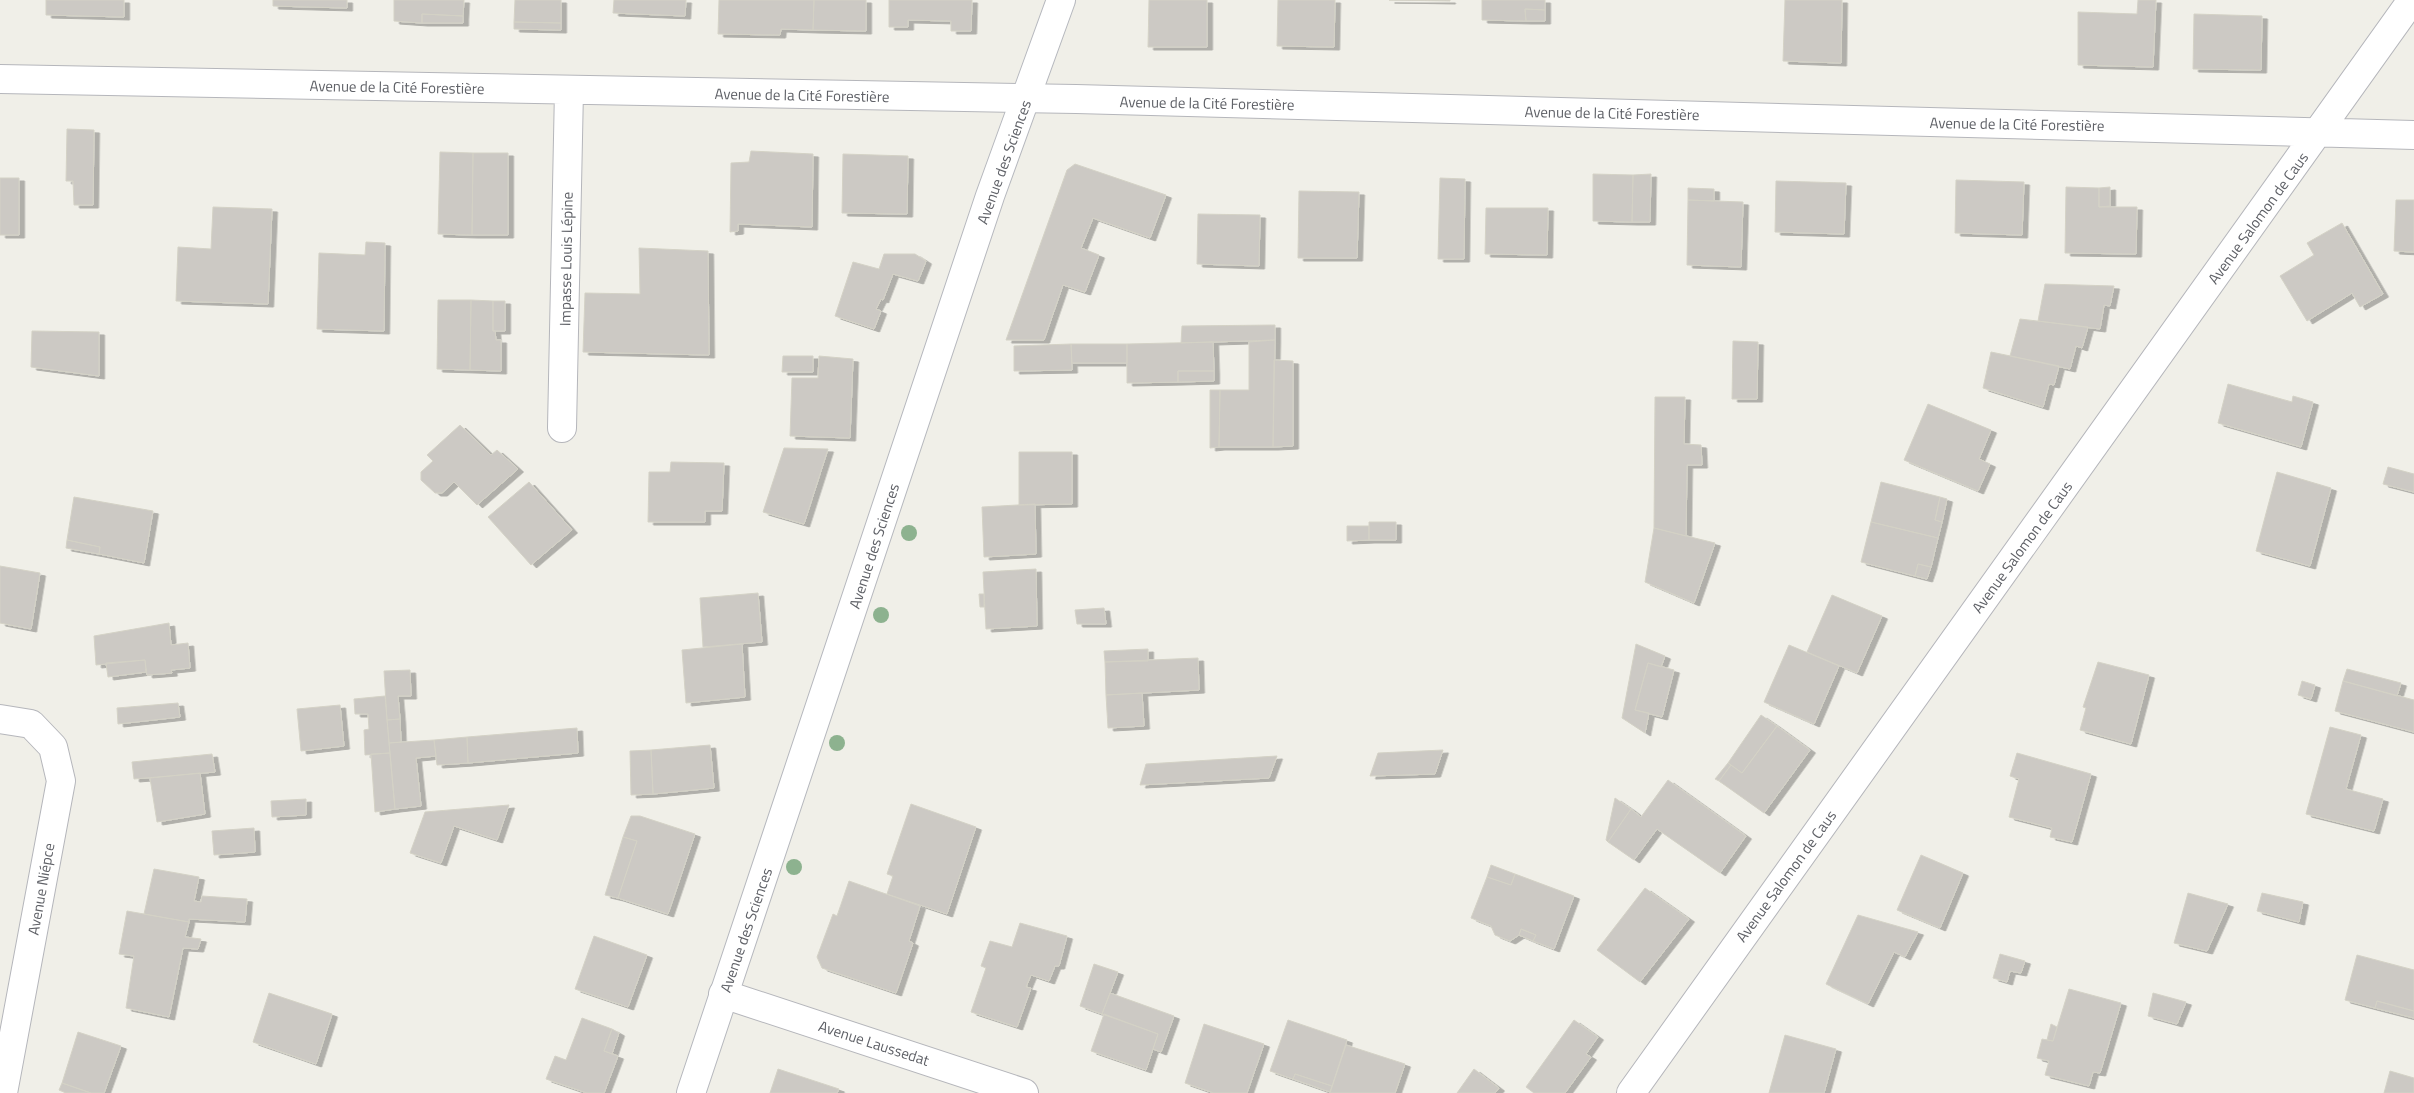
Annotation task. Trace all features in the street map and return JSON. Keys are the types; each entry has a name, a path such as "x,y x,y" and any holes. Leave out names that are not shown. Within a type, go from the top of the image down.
{"street":[{"name":"Avenue des Sciences","path":"691,1093 723,994 750,921 990,196 1061,0"},
{"name":"Avenue Salomon de Caus","path":"1631,1093 2412,0"},
{"name":"Avenue de la Cité Forestière","path":"0,79 1026,99 2414,135"},
{"name":"Impasse Louis Lépine","path":"562,428 569,90"},
{"name":"Avenue Niépce","path":"0,719 31,724 52,746 61,781 3,1093"},
{"name":"Avenue Laussedat","path":"723,994 1024,1093"}],"building":[{"path":"46,0 124,0 124,17 46,15"},
{"path":"273,0 347,0 347,8 273,6"},
{"path":"394,0 464,0 463,16 422,14 422,23 394,21"},
{"path":"515,0 561,0 561,23 514,22"},
{"path":"614,0 686,0 685,16 613,13"},
{"path":"719,0 814,0 813,30 781,29 780,35 718,34"},
{"path":"814,0 866,0 866,31 813,30"},
{"path":"889,0 972,0 971,31 951,31 951,21 908,20 908,27 889,27"},
{"path":"1149,0 1207,0 1207,47 1148,47"},
{"path":"1278,0 1335,0 1334,47 1277,46"},
{"path":"1389,0 1450,0 1450,1"},
{"path":"1482,0 1545,0 1545,10 1525,9 1526,21 1482,20"},
{"path":"1785,0 1842,0 1841,63 1783,61"},
{"path":"2138,0 2156,0 2153,67 2078,65 2078,12 2137,14"},
{"path":"1525,9 1545,10 1545,21 1526,21"},
{"path":"422,14 463,16 463,23 422,23"},
{"path":"2194,14 2262,16 2261,70 2193,69"},
{"path":"514,22 561,23 561,30 514,29"},
{"path":"67,129 94,130 93,205 74,205 73,181 66,181"},
{"path":"751,151 813,154 812,227 738,224 738,231 730,232 731,163 749,162"},
{"path":"440,152 473,153 472,235 438,234"},
{"path":"473,153 508,153 508,235 472,235"},
{"path":"843,154 908,156 907,214 842,213"},
{"path":"1075,164 1166,195 1150,238 1093,218 1081,248 1099,255 1085,292 1063,285 1044,340 1006,340 1067,170"},
{"path":"1593,174 1633,175 1632,222 1593,221"},
{"path":"1651,174 1650,222 1632,222 1633,175"},
{"path":"0,178 19,178 19,235 0,235"},
{"path":"1440,178 1465,179 1464,259 1438,259"},
{"path":"1956,180 2024,182 2022,235 1955,233"},
{"path":"1776,181 1846,183 1844,234 1775,232"},
{"path":"2066,187 2099,188 2099,207 2137,207 2136,254 2065,253"},
{"path":"2110,187 2110,206 2099,207 2099,188"},
{"path":"1688,188 1714,189 1714,201 1688,200"},
{"path":"1299,191 1359,192 1357,258 1298,258"},
{"path":"1688,200 1743,202 1741,267 1687,265"},
{"path":"2396,200 2414,200 2414,252 2394,251"},
{"path":"213,207 272,209 268,304 176,301 178,247 211,249"},
{"path":"1486,208 1548,208 1547,255 1485,254"},
{"path":"1198,214 1260,215 1259,266 1197,264"},
{"path":"2342,223 2383,294 2360,307 2352,293 2307,321 2280,276 2314,255 2307,243"},
{"path":"366,242 385,243 384,331 317,329 319,253 365,255"},
{"path":"639,248 708,251 709,355 583,352 585,293 640,294"},
{"path":"884,254 915,254 926,261 918,281 893,274 883,300 881,299 876,309 881,311 874,329 835,316 853,262 879,269"},
{"path":"2045,284 2114,286 2110,306 2104,305 2100,329 2038,321"},
{"path":"438,300 471,300 470,370 437,369"},
{"path":"471,300 493,301 493,331 495,331 496,340 501,340 501,371 470,370"},
{"path":"493,301 505,301 505,331 493,331"},
{"path":"2020,319 2088,327 2082,348 2076,346 2070,369 2010,356"},
{"path":"1275,325 1275,340 1181,343 1182,326"},
{"path":"32,331 99,332 99,376 31,367"},
{"path":"1275,340 1273,447 1219,447 1220,390 1249,390 1249,342"},
{"path":"1733,341 1758,342 1757,399 1732,399"},
{"path":"1213,342 1214,371 1178,371 1178,382 1127,383 1127,344"},
{"path":"1071,344 1072,370 1014,371 1014,346"},
{"path":"1071,344 1127,344 1127,363 1072,363"},
{"path":"1991,352 2059,366 2054,385 2049,384 2043,407 1983,388"},
{"path":"783,356 813,356 813,372 782,372"},
{"path":"819,356 853,359 850,438 790,436 792,378 818,378"},
{"path":"1274,360 1293,361 1293,446 1273,447"},
{"path":"1178,371 1214,371 1214,381 1178,382"},
{"path":"2228,384 2292,402 2293,396 2313,402 2301,447 2218,423"},
{"path":"1210,390 1220,390 1219,447 1210,448"},
{"path":"1655,397 1685,397 1684,444 1701,445 1702,465 1687,465 1686,536 1654,528"},
{"path":"1928,404 1991,430 1979,459 1990,464 1978,491 1904,460"},
{"path":"460,425 491,455 497,450 518,469 477,505 454,482 442,493 435,493 421,480 421,472 433,461 427,455"},
{"path":"784,448 828,449 804,524 763,512"},
{"path":"1019,452 1072,452 1072,504 1019,505"},
{"path":"671,462 724,463 722,511 705,511 705,522 648,522 649,472 670,472"},
{"path":"2388,467 2414,474 2414,492 2383,484"},
{"path":"2277,472 2331,488 2310,566 2256,551"},
{"path":"529,482 572,530 531,565 488,517"},
{"path":"1881,482 1940,497 1935,520 1942,522 1938,538 1871,522"},
{"path":"74,497 153,511 144,563 99,554 100,547 67,540"},
{"path":"1940,497 1947,499 1942,522 1935,520"},
{"path":"1035,504 1036,554 984,557 982,507"},
{"path":"1369,522 1396,522 1396,540 1369,540"},
{"path":"1871,522 1938,538 1931,567 1918,564 1915,576 1861,562"},
{"path":"1347,526 1369,526 1369,540 1347,541"},
{"path":"1654,528 1715,543 1694,603 1645,582"},
{"path":"67,540 100,547 99,554 66,548"},
{"path":"1918,564 1931,567 1927,579 1915,576"},
{"path":"0,566 40,573 31,629 0,623"},
{"path":"1036,569 1037,626 986,629 983,572"},
{"path":"758,593 762,642 703,647 700,598"},
{"path":"979,594 984,594 984,607 980,607"},
{"path":"1832,595 1882,616 1857,673 1807,652"},
{"path":"1104,608 1106,624 1077,624 1075,610"},
{"path":"169,623 171,645 188,643 190,668 171,670 172,673 147,675 145,660 96,665 94,636"},
{"path":"742,644 745,697 686,703 682,650"},
{"path":"1636,644 1665,656 1661,667 1648,663 1635,710 1649,713 1645,733 1622,718"},
{"path":"1789,645 1839,666 1814,724 1764,702"},
{"path":"1148,649 1148,661 1105,662 1104,651"},
{"path":"1198,658 1199,690 1106,695 1105,662"},
{"path":"145,660 146,672 108,677 106,663"},
{"path":"2098,662 2149,675 2131,744 2080,730 2086,708 2083,707"},
{"path":"1648,663 1674,670 1662,717 1635,710"},
{"path":"2347,669 2401,683 2397,696 2343,681"},
{"path":"410,670 411,696 398,696 400,719 387,720 384,671"},
{"path":"2302,681 2315,685 2311,699 2298,695"},
{"path":"2343,681 2414,700 2414,732 2335,711"},
{"path":"1142,693 1144,726 1108,728 1106,695"},
{"path":"385,696 390,753 365,755 364,730 369,729 368,714 355,714 354,699"},
{"path":"178,703 180,717 118,724 117,708"},
{"path":"340,705 344,746 301,751 297,709"},
{"path":"1761,715 1777,726 1742,773 1728,763"},
{"path":"400,719 401,742 389,743 387,720"},
{"path":"1777,726 1810,750 1764,813 1719,781 1731,765 1742,773"},
{"path":"2330,727 2361,735 2346,789 2383,799 2374,831 2306,814"},
{"path":"577,728 578,753 468,763 467,737"},
{"path":"467,737 468,763 437,765 434,740"},
{"path":"434,740 436,756 416,758 421,806 395,809 389,743"},
{"path":"710,745 714,788 653,794 651,750"},
{"path":"651,750 653,794 631,795 630,751"},
{"path":"1443,750 1435,774 1370,776 1378,753"},
{"path":"390,753 395,809 375,812 371,754"},
{"path":"2017,753 2091,774 2072,842 2050,837 2052,828 2009,817 2019,779 2010,776"},
{"path":"212,754 215,772 134,779 132,762"},
{"path":"1277,756 1269,778 1140,785 1146,764"},
{"path":"1728,763 1731,765 1719,781 1715,779"},
{"path":"200,773 205,814 157,822 150,778"},
{"path":"1668,780 1746,836 1720,873 1657,829 1634,860 1608,842 1631,809 1641,817"},
{"path":"1615,798 1631,809 1608,842 1606,840"},
{"path":"306,799 306,815 272,817 271,801"},
{"path":"911,804 976,827 947,914 887,894 893,876 887,874"},
{"path":"509,805 497,840 454,826 441,863 410,853 425,812"},
{"path":"631,816 640,816 695,834 668,914 618,898 637,841 623,837"},
{"path":"254,828 255,852 214,855 212,831"},
{"path":"623,837 637,841 618,898 605,895"},
{"path":"1921,855 1963,873 1940,928 1897,910"},
{"path":"1491,865 1515,874 1511,885 1487,877"},
{"path":"154,869 199,877 194,901 201,902 202,896 247,899 245,922 189,919 189,922 144,914"},
{"path":"1515,874 1574,896 1554,949 1533,941 1536,935 1521,929 1519,935 1510,941 1495,935 1491,926 1471,918 1487,877 1511,885"},
{"path":"849,881 920,906 909,941 913,943 896,993 822,968 817,957 833,914 837,916"},
{"path":"1645,888 1689,919 1640,982 1597,950"},
{"path":"2188,893 2228,904 2207,951 2174,943"},
{"path":"2262,893 2303,902 2299,922 2257,911"},
{"path":"127,911 189,922 185,937 201,939 198,949 183,948 169,1017 126,1008 134,956 119,954"},
{"path":"1858,915 1918,932 1905,957 1894,952 1868,1004 1826,984"},
{"path":"1020,923 1067,936 1059,966 1055,966 1049,981 1031,975 1026,987 1031,988 1017,1027 971,1012 986,968 981,966 990,941 1012,947"},
{"path":"1521,929 1536,935 1533,941 1519,935"},
{"path":"594,936 647,955 628,1007 575,989"},
{"path":"2000,954 2025,961 2021,973 2010,971 2007,982 1993,978"},
{"path":"2357,955 2414,970 2414,1011 2377,1001 2375,1008 2345,1000"},
{"path":"1094,964 1118,972 1102,1014 1080,1006"},
{"path":"2069,989 2121,1003 2100,1073 2093,1072 2089,1086 2045,1075 2049,1061 2037,1058 2042,1039 2053,1041"},
{"path":"269,993 332,1014 316,1064 253,1042"},
{"path":"1110,993 1174,1016 1161,1052 1153,1049 1158,1034 1102,1014"},
{"path":"2153,993 2186,1002 2177,1024 2148,1016"},
{"path":"2377,1001 2414,1011 2414,1018 2375,1008"},
{"path":"1104,1014 1158,1034 1146,1070 1091,1051"},
{"path":"582,1018 612,1029 604,1051 618,1056 604,1093 587,1093 546,1079 555,1056 566,1060"},
{"path":"1288,1020 1347,1040 1332,1086 1295,1074 1293,1079 1270,1071"},
{"path":"1574,1020 1598,1037 1586,1054 1591,1057 1565,1093 1534,1093 1526,1087"},
{"path":"1204,1024 1264,1044 1247,1093 1214,1093 1185,1083"},
{"path":"2051,1024 2057,1027 2053,1041 2047,1040"},
{"path":"612,1029 619,1033 612,1054 604,1051"},
{"path":"78,1032 121,1046 104,1093 91,1093 62,1083"},
{"path":"1785,1035 1836,1049 1824,1093 1769,1093"},
{"path":"1346,1045 1405,1064 1395,1093 1330,1093"},
{"path":"778,1069 839,1089 837,1093 770,1093"},
{"path":"1474,1069 1499,1088 1495,1093 1457,1093"},
{"path":"2390,1071 2414,1078 2414,1093 2384,1093"},
{"path":"1295,1074 1332,1086 1330,1092 1293,1079"},
{"path":"62,1083 91,1093 66,1093 59,1090"}]}
